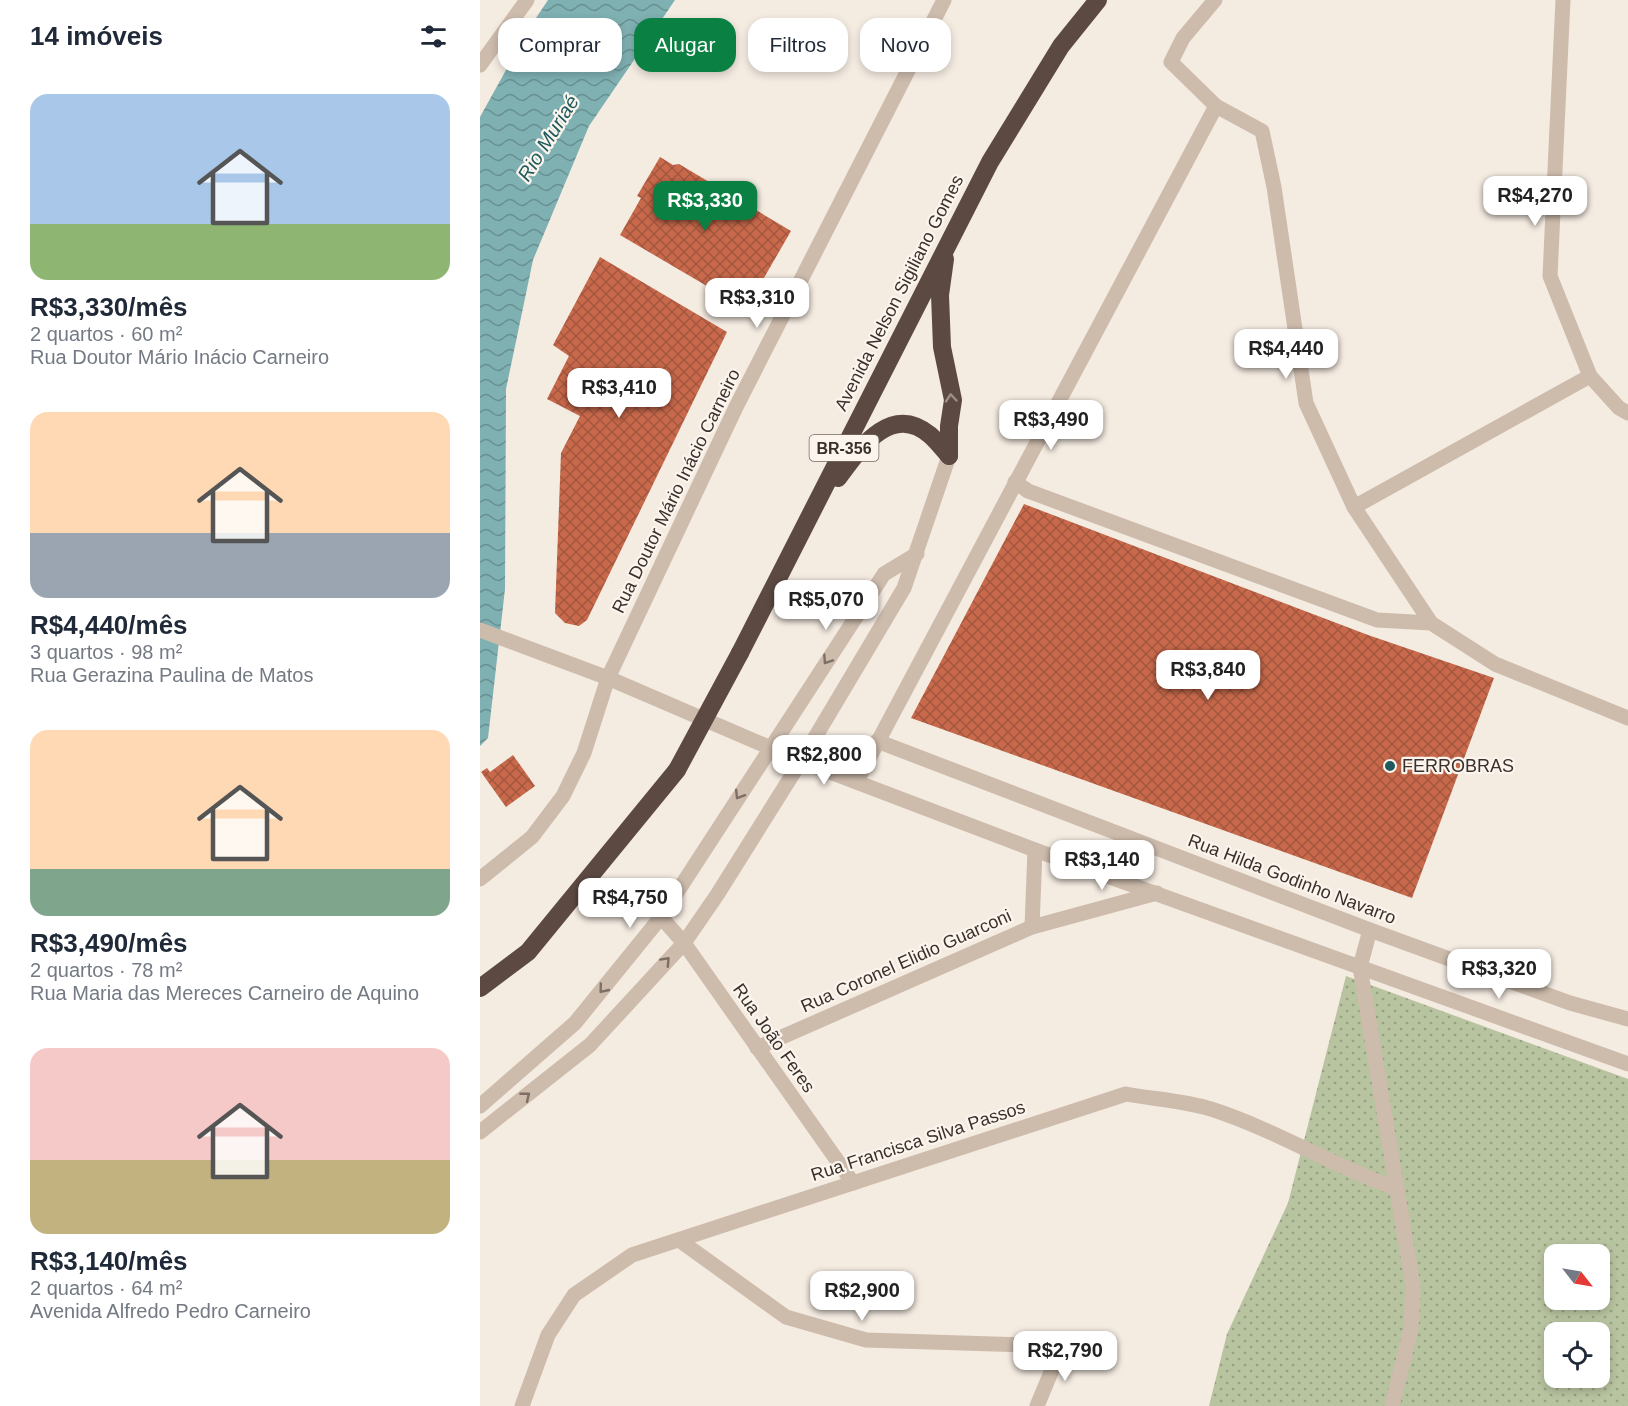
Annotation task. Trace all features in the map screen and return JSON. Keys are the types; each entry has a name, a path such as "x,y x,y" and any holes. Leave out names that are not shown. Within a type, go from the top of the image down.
{"highway":[{"name":"Avenida Nelson Sigiliano Gomes","path":"480,988 528,952 677,770 740,653 947,242 990,162 1061,46 1098,0"},
{"path":"947,242 940,295 942,347 953,400 949,426 949,456"},
{"path":"812,513 864,444 875,433 890,426 906,425 923,431 949,456"}],"street":[{"path":"480,65 527,0"},
{"name":"Rua Doutor Mário Inácio Carneiro","path":"480,879 532,837 563,796 584,753 608,678 736,407 944,0"},
{"path":"1215,0 1183,38 1171,62 1216,106 1262,131 1274,186 1306,404 1354,507 1431,623 1495,664 1628,718"},
{"path":"1563,0 1550,276 1590,376 1619,408 1628,413"},
{"path":"857,781 1216,106"},
{"path":"1354,507 1590,376"},
{"path":"480,1132 590,1045 684,943 717,895 801,761 904,588 949,456"},
{"path":"1015,482 1028,491 1377,620 1431,623"},
{"path":"480,1106 575,1023 661,917 770,746 884,574 917,554"},
{"path":"480,630 608,678 801,761 1035,850 1628,1064"},
{"name":"Rua Hilda Godinho Navarro","path":"877,741 1370,930 1570,1003 1628,1019"},
{"name":"Rua Coronel Elidio Guarconi","path":"757,1048 1032,927 1035,850"},
{"path":"1032,927 1157,893"},
{"name":"Rua João Feres","path":"661,917 684,943 853,1183"},
{"path":"1370,930 1359,967 1413,1286 1411,1329 1392,1406"},
{"name":"Rua Francisca Silva Passos","path":"522,1406 548,1335 574,1295 632,1255 1126,1094 1210,1109 1281,1137 1354,1174 1397,1189"},
{"path":"679,1240 786,1317 866,1340 1062,1346 1037,1406"}],"green space":[{"path":"1346,976 1628,1079 1628,1406 1209,1406 1227,1334 1288,1203"}],"water":[{"name":"Rio Muriaé","path":"548,0 675,0 663,18 634,18 634,60 589,126 533,260 506,389 505,589 488,738 480,746 480,117 505,72 622,72 622,18 536,18"}],"building":[{"path":"660,157 673,165 679,164 791,231 746,309 620,235 641,198 637,196"},
{"path":"600,257 727,332 587,620 579,626 565,623 555,613 561,453 580,416 547,399 569,356 553,345"},
{"path":"1024,504 1368,635 1494,678 1412,898 911,718"},
{"path":"513,755 535,786 506,807 481,772 487,768 490,772"}],"place":[{"name":"FERROBRAS","path":"1390,766"}]}
